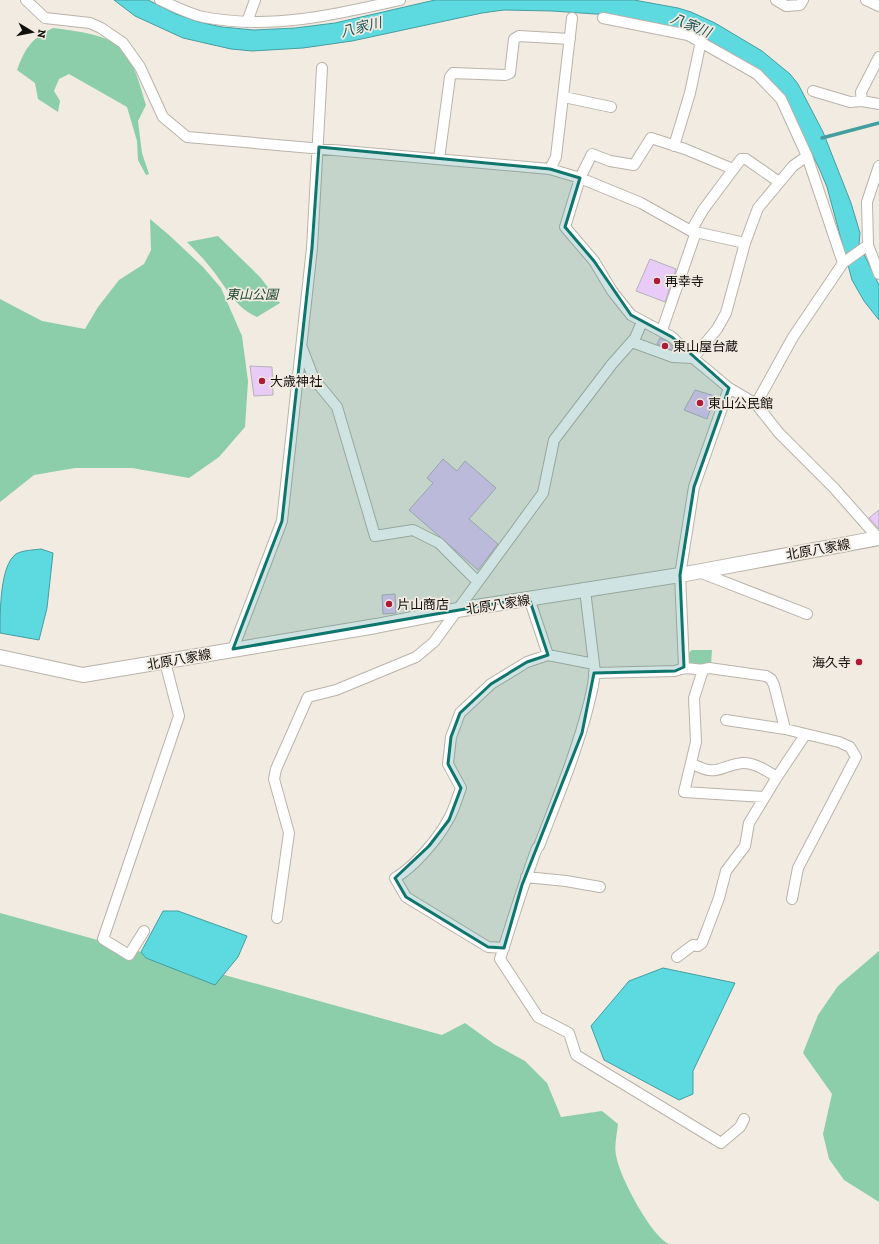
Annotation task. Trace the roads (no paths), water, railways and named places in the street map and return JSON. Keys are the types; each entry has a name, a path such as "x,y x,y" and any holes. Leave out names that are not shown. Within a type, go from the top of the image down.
{"main road":[{"name":"北原八家線","path":"0,657 83,675 376,626 457,610 698,571 878,538"}],"street":[{"path":"26,0 45,18 90,23 101,28 123,43 140,67 164,117 187,137 319,147 550,169 580,178 641,203 694,232 745,243"},
{"path":"160,0 172,2 202,16 247,22 292,22 400,0"},
{"path":"247,22 255,0"},
{"path":"776,0 786,6 800,5 803,0"},
{"path":"866,0 879,6"},
{"path":"550,169 556,157 572,18"},
{"path":"603,18 688,35 757,74 781,98 807,156 843,263"},
{"path":"439,159 450,77 453,73 505,75 510,73 514,39 519,36 570,39"},
{"path":"674,146 690,93 701,41"},
{"path":"862,101 860,92 879,57"},
{"path":"233,650 282,521 312,248 319,147 322,68"},
{"path":"813,92 850,102 862,101 879,104"},
{"path":"564,97 612,106"},
{"path":"733,169 651,138 634,165 610,161 592,154 580,178 565,228 594,261 612,291 631,315 642,322 662,330 672,336 693,358 729,388 756,404 779,433 834,488 878,538"},
{"path":"693,358 717,329 726,313 745,243 758,208 793,166 807,156"},
{"path":"662,330 694,232 703,210 733,169 741,159 746,159 779,182"},
{"path":"879,166 867,202 868,245 879,274"},
{"path":"756,404 793,337 843,263 868,245"},
{"path":"277,918 289,833 274,779 276,769 308,697 336,690 416,657 434,642 477,581 544,493 554,440 612,364 632,342 642,322"},
{"path":"632,342 673,357 693,358"},
{"path":"301,346 314,379 337,407 375,536 413,530 439,543 477,581"},
{"path":"684,667 680,574 694,487 729,388"},
{"path":"698,571 807,614"},
{"path":"585,590 594,668 582,733 544,835 526,877 500,959 538,1017 569,1033 576,1055 721,1143 740,1127 744,1120"},
{"path":"529,598 548,655"},
{"path":"504,948 488,947 406,897 395,878 429,846 449,820 460,788 448,764 451,737 460,713 491,684 527,662 548,655 594,668 675,671 684,667 704,670 709,668 766,676 771,678 774,685 786,729"},
{"path":"144,931 129,955 104,939 179,716 165,662"},
{"path":"704,670 694,698 696,742 684,792 764,797"},
{"path":"726,720 786,729 805,735 839,742 850,747 856,757 798,868 792,900"},
{"path":"677,957 693,945 698,946 702,943 719,898 726,871 746,846 750,823 777,776 805,735"},
{"path":"691,764 708,771 725,769 743,763 755,765 777,776"},
{"path":"526,877 600,887"}],"water":[{"name":"八家川","path":"114,0 148,0 176,14 199,22 222,27 254,30 295,28 335,23 435,0 634,0 678,8 691,12 715,23 762,51 790,74 798,84 823,132 851,203 860,233 859,244 879,285 879,320 864,301 852,280 827,187 780,90 757,69 698,34 663,25 610,15 552,11 504,10 482,13 352,41 303,48 252,51 231,49 183,38 135,16"},
{"path":"41,549 53,553 47,608 39,640 0,633 2,590 7,568 16,554"},
{"path":"163,911 178,911 247,936 238,957 215,985 146,958 141,952"},
{"path":"663,968 735,983 693,1071 693,1094 679,1100 604,1060 591,1026 629,981"}],"waterway":[{"path":"822,138 879,123"}],"place":[{"name":"再幸寺","path":"657,281"},
{"name":"東山屋台蔵","path":"665,346"},
{"name":"大歳神社","path":"262,381"},
{"name":"東山公民館","path":"700,403"},
{"name":"片山商店","path":"389,604"},
{"name":"海久寺","path":"859,662"}],"park label":[{"name":"東山公園","path":"252,294"}]}
